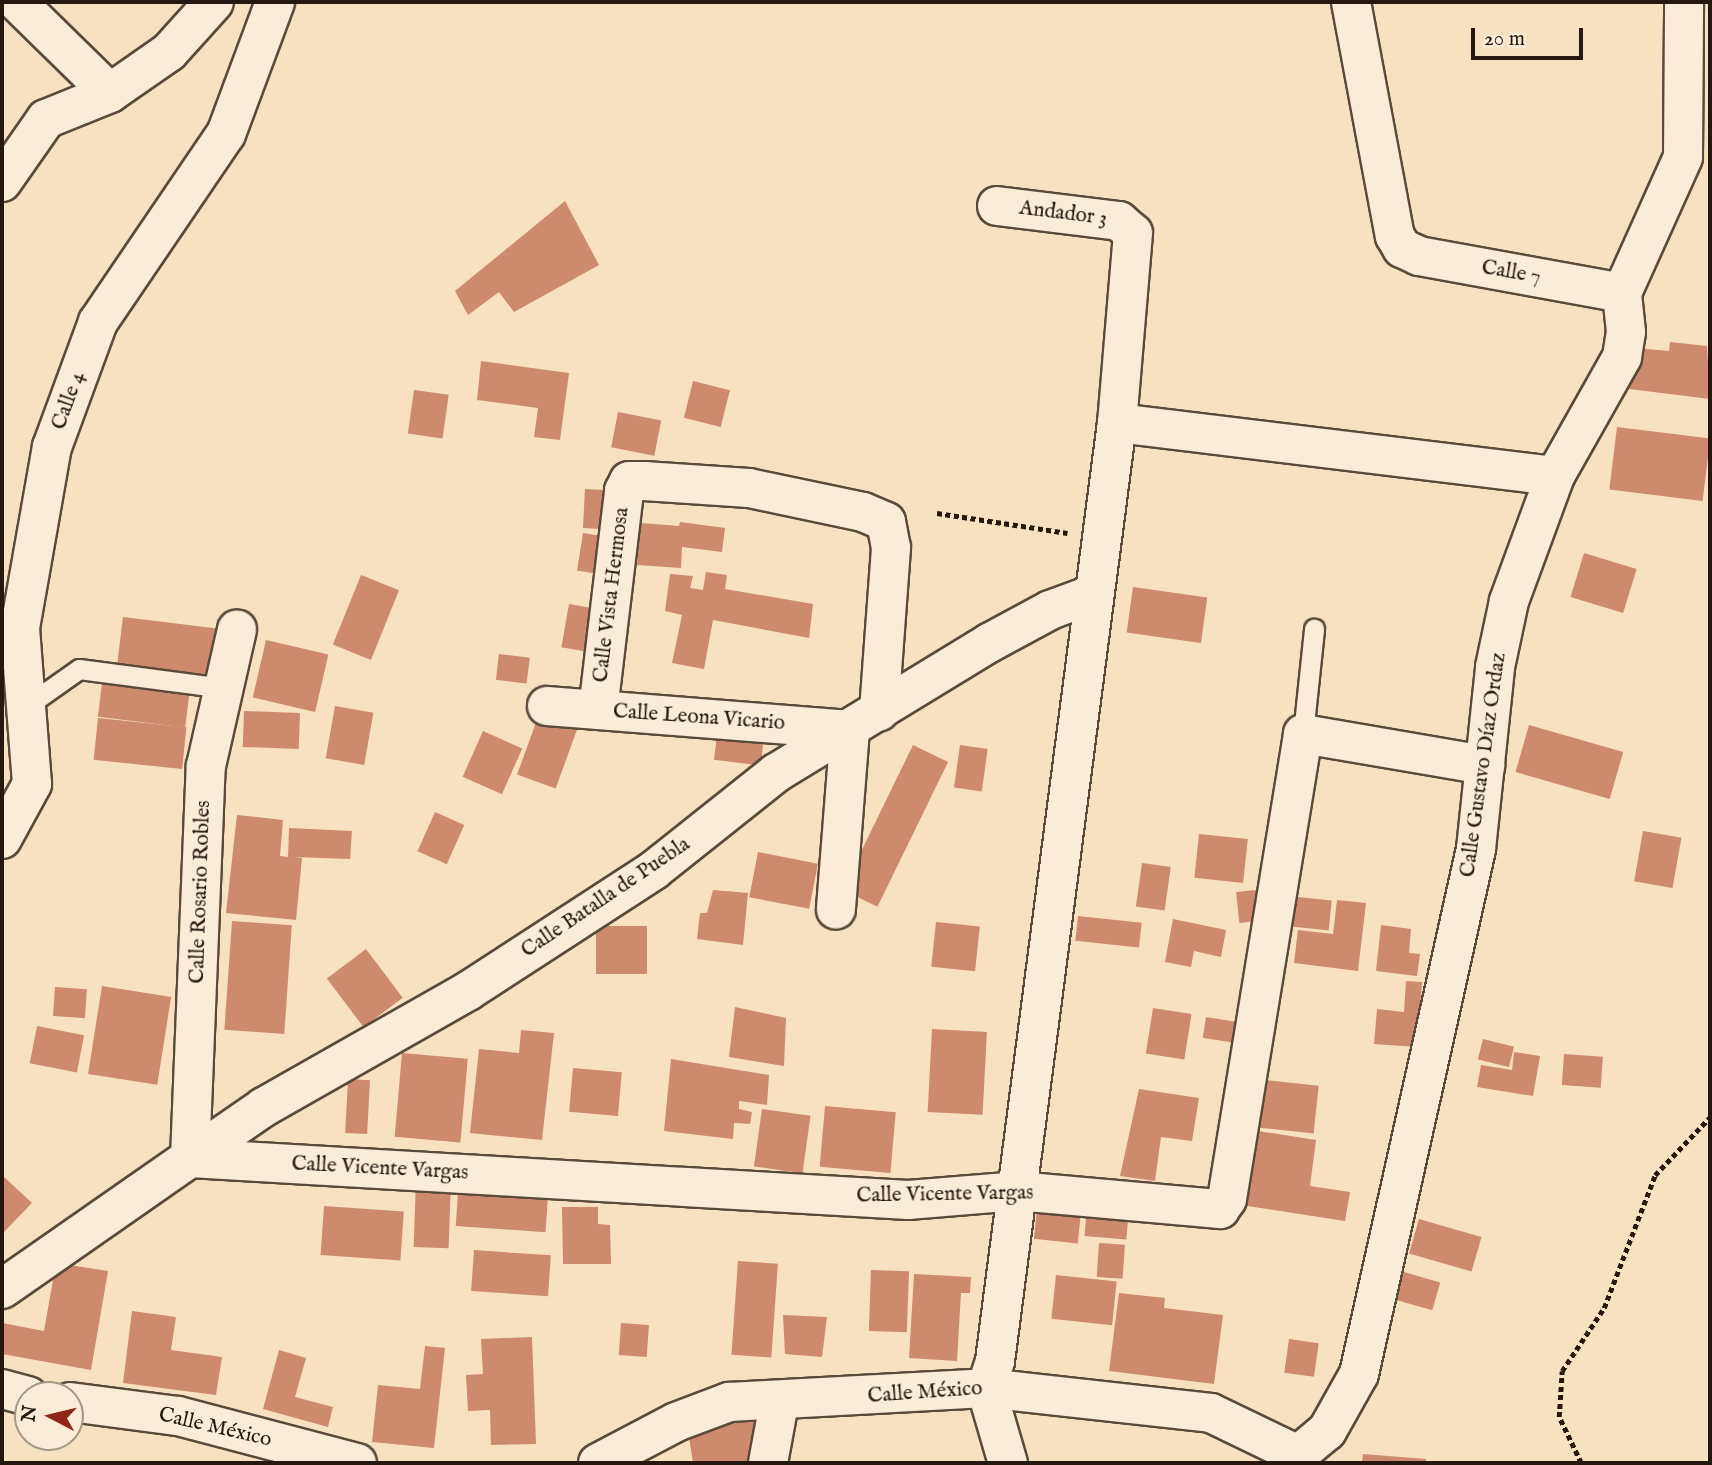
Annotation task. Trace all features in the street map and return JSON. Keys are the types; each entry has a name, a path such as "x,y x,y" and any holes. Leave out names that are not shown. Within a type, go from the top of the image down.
{"street":[{"path":"17,2 110,93"},
{"path":"2,182 46,119 110,93 169,52 214,2"},
{"name":"Calle 4","path":"2,839 32,784 20,628 52,447 98,321 226,134 275,2"},
{"name":"Calle 7","path":"1351,2 1395,236 1402,248 1419,256 1622,293"},
{"path":"1622,293 1683,157 1684,2"},
{"name":"Andador 3","path":"997,206 1129,225 1117,423"},
{"name":"Calle Gustavo Díaz Ordaz","path":"1298,1459 1327,1431 1359,1374 1473,862 1509,601 1555,477 1622,356 1626,332 1622,293"},
{"path":"1008,1463 986,1388 995,1361 1091,595 1117,423 1555,477"},
{"name":"Calle Vista Hermosa","path":"598,710 629,481 749,488 863,512 886,522 891,548 864,721"},
{"name":"Calle Batalla de Puebla","path":"190,1158 264,1107 468,991 654,870 776,773 1050,610 1091,595"},
{"name":"Calle Rosario Robles","path":"190,1158 206,766 237,629"},
{"name":"Calle Leona Vicario","path":"547,706 864,721"},
{"path":"836,909 864,721"},
{"path":"1303,734 1485,765"},
{"name":"Calle Vicente Vargas","path":"190,1158 908,1200 1017,1191 1220,1209 1227,1199 1303,734"},
{"path":"2,1289 190,1158"},
{"name":"Calle México","path":"598,1463 676,1422 729,1402 779,1403 986,1388 1211,1413 1298,1459"},
{"path":"768,1463 779,1403"},
{"name":"Calle México","path":"84,1404 178,1416 357,1463"}],"lane":[{"path":"1303,734 1314,629"},
{"path":"28,705 79,669 223,688"}],"path":[{"path":"937,513 1099,538"},
{"path":"1581,1463 1559,1417 1562,1371 1604,1308 1655,1175 1710,1117"}],"building":[{"path":"565,201 599,265 514,312 499,292 468,315 455,291"},
{"path":"1670,342 1707,346 1710,399 1621,388 1636,348 1669,351"},
{"path":"481,361 569,373 560,440 534,437 538,408 477,400"},
{"path":"693,381 730,390 721,427 684,418"},
{"path":"414,390 449,395 443,438 408,434"},
{"path":"618,412 661,420 654,456 611,447"},
{"path":"1617,427 1710,438 1703,501 1609,490"},
{"path":"585,489 618,491 616,530 583,528"},
{"path":"680,522 725,528 722,552 682,547 681,568 637,565 641,523 679,526"},
{"path":"583,533 608,537 602,574 577,571"},
{"path":"1584,553 1637,569 1623,613 1571,597"},
{"path":"706,572 727,575 725,589 813,604 809,638 713,620 704,669 672,663 682,615 665,611 670,574 693,576 690,588 703,590"},
{"path":"361,575 399,590 371,660 333,645"},
{"path":"1133,587 1207,597 1201,643 1127,633"},
{"path":"569,604 598,609 590,652 561,647"},
{"path":"123,617 223,629 216,685 116,673"},
{"path":"266,640 328,654 315,712 253,697"},
{"path":"499,654 530,658 527,684 496,680"},
{"path":"103,675 190,686 185,727 98,717"},
{"path":"335,706 373,713 364,765 326,758"},
{"path":"542,706 581,720 556,789 517,775"},
{"path":"244,711 300,713 299,749 243,747"},
{"path":"98,718 187,727 182,769 94,760"},
{"path":"1529,725 1623,752 1610,799 1515,772"},
{"path":"718,727 765,733 761,765 714,760"},
{"path":"483,731 522,748 502,794 463,777"},
{"path":"913,745 948,762 877,907 842,890"},
{"path":"960,745 988,749 982,791 954,788"},
{"path":"435,812 464,825 447,864 418,851"},
{"path":"237,815 283,820 280,856 288,857 289,828 352,831 350,859 294,857 302,858 296,920 226,913"},
{"path":"1643,831 1681,838 1673,888 1634,881"},
{"path":"1199,834 1248,839 1243,883 1194,878"},
{"path":"758,852 818,864 809,909 749,897"},
{"path":"1142,863 1171,867 1165,911 1136,907"},
{"path":"713,890 748,893 743,945 697,939 700,913 707,913"},
{"path":"1256,890 1259,921 1239,923 1236,892"},
{"path":"1288,896 1332,901 1329,930 1285,926"},
{"path":"1337,900 1366,903 1358,971 1294,963 1298,930 1333,934"},
{"path":"1078,916 1142,923 1139,948 1075,941"},
{"path":"1173,919 1226,930 1221,957 1194,951 1191,967 1165,962"},
{"path":"232,921 292,925 284,1034 224,1030"},
{"path":"936,922 980,927 975,971 931,967"},
{"path":"1381,925 1411,929 1409,953 1420,954 1417,976 1376,971"},
{"path":"596,926 647,926 647,974 596,974"},
{"path":"366,949 403,998 364,1027 327,978"},
{"path":"1406,981 1422,982 1417,1047 1374,1044 1377,1009 1404,1012"},
{"path":"102,986 171,997 157,1085 88,1074"},
{"path":"55,987 87,989 85,1018 53,1016"},
{"path":"735,1007 786,1018 784,1066 729,1057"},
{"path":"1153,1008 1192,1014 1184,1060 1146,1053"},
{"path":"1206,1017 1239,1022 1235,1043 1203,1038"},
{"path":"37,1026 84,1035 77,1072 30,1063"},
{"path":"932,1029 987,1032 983,1115 928,1112"},
{"path":"521,1030 554,1033 542,1140 470,1133 479,1049 519,1053"},
{"path":"1483,1039 1514,1047 1509,1067 1478,1059"},
{"path":"1514,1052 1540,1056 1533,1096 1477,1087 1481,1065 1512,1070"},
{"path":"402,1053 468,1059 460,1142 395,1137"},
{"path":"1564,1054 1603,1057 1601,1088 1562,1085"},
{"path":"671,1059 769,1075 767,1105 739,1101 739,1109 752,1112 750,1124 734,1123 733,1139 664,1131"},
{"path":"573,1068 622,1072 618,1116 569,1112"},
{"path":"348,1079 370,1080 367,1134 345,1133"},
{"path":"1255,1079 1319,1086 1314,1133 1250,1127"},
{"path":"1139,1089 1199,1098 1192,1141 1161,1137 1155,1181 1120,1176"},
{"path":"825,1106 896,1112 890,1173 820,1167"},
{"path":"762,1109 811,1116 802,1173 754,1166"},
{"path":"1252,1130 1316,1140 1310,1186 1350,1192 1345,1221 1241,1205"},
{"path":"2,1175 32,1203 2,1234"},
{"path":"416,1179 451,1180 449,1248 414,1247"},
{"path":"459,1179 549,1185 546,1232 456,1226"},
{"path":"1038,1200 1082,1205 1078,1243 1034,1239"},
{"path":"324,1206 404,1212 400,1260 321,1255"},
{"path":"562,1207 598,1207 598,1224 610,1225 611,1264 563,1264"},
{"path":"1087,1207 1129,1211 1126,1240 1084,1236"},
{"path":"1419,1219 1481,1237 1472,1272 1409,1254"},
{"path":"1099,1243 1125,1245 1123,1279 1097,1277"},
{"path":"474,1250 551,1255 548,1296 471,1291"},
{"path":"738,1261 778,1264 771,1358 731,1355"},
{"path":"56,1263 108,1271 91,1370 2,1354 2,1323 44,1331"},
{"path":"871,1270 909,1271 907,1332 869,1331"},
{"path":"1397,1270 1440,1282 1432,1310 1389,1298"},
{"path":"914,1274 971,1277 970,1293 961,1293 957,1361 909,1358"},
{"path":"1056,1275 1117,1281 1112,1325 1051,1319"},
{"path":"1119,1293 1165,1298 1164,1308 1223,1315 1214,1384 1109,1371"},
{"path":"132,1311 176,1317 171,1350 222,1357 216,1395 123,1383"},
{"path":"783,1315 827,1317 822,1357 785,1354"},
{"path":"621,1323 649,1325 647,1357 619,1355"},
{"path":"532,1337 536,1444 491,1445 490,1410 468,1411 466,1375 483,1374 481,1339"},
{"path":"1289,1339 1319,1343 1314,1377 1284,1373"},
{"path":"425,1346 445,1348 434,1448 372,1442 378,1385 420,1389"},
{"path":"279,1350 306,1358 295,1397 333,1407 328,1427 263,1409"},
{"path":"756,1413 764,1463 693,1463 687,1424"},
{"path":"1363,1454 1426,1459 1426,1463 1362,1463"}]}
